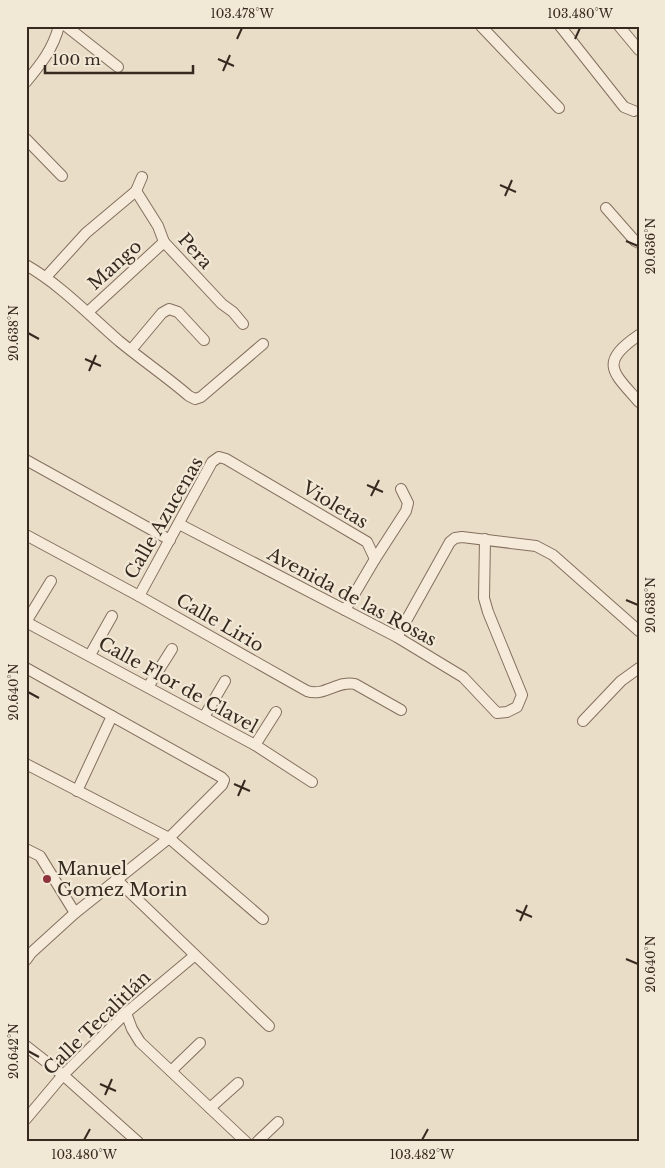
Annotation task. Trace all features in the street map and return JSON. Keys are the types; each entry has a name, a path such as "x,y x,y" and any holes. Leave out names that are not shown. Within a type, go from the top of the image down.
{"street":[{"path":"26,82 47,57 59,26"},
{"path":"66,26 118,67"},
{"path":"481,26 559,108"},
{"path":"560,26 624,107 634,112"},
{"path":"619,26 639,50"},
{"path":"26,139 62,176"},
{"path":"46,277 86,233 136,191 142,177"},
{"name":"Pera","path":"136,191 158,226 164,242 243,324"},
{"path":"606,208 635,241 639,243"},
{"name":"Mango","path":"88,312 164,242"},
{"path":"26,265 46,277 131,350 195,399 201,397 263,344"},
{"path":"131,350 162,313 169,309 178,312 204,340"},
{"path":"639,335 616,354 613,364 615,374 639,402"},
{"name":"Calle Azucenas","path":"139,596 180,524 212,462 219,457"},
{"name":"Violetas","path":"219,457 226,458 367,542 375,559"},
{"path":"26,460 170,540"},
{"path":"345,610 406,511 408,503 401,489"},
{"name":"Avenida de las Rosas","path":"180,524 397,637 463,677 497,714 518,707 522,695 484,598 485,539"},
{"name":"Calle Lirio","path":"26,535 139,596 307,691 314,694 338,685 356,684 401,710"},
{"path":"397,637 450,542 455,538 462,537 536,546 553,555 639,631"},
{"path":"26,622 51,581"},
{"path":"90,655 112,616"},
{"name":"Calle Flor de Clavel","path":"26,622 255,745 312,782"},
{"path":"148,687 172,649"},
{"path":"26,668 224,780 222,785 169,838 74,913 31,953 26,960"},
{"path":"583,722 621,681 639,668"},
{"path":"204,718 225,681"},
{"path":"255,745 276,712"},
{"path":"77,791 112,716"},
{"path":"26,764 169,838 263,919"},
{"path":"26,849 40,856 74,913"},
{"path":"116,879 269,1026"},
{"name":"Calle Tecalitlán","path":"26,1118 63,1075 126,1014 194,956"},
{"path":"126,1014 140,1042 246,1142"},
{"path":"171,1071 200,1043"},
{"path":"26,1046 63,1075 138,1142"},
{"path":"210,1108 238,1083"},
{"path":"257,1142 278,1122"}],"place":[{"name":"Manuel Gomez Morin","path":"47,879"}]}
